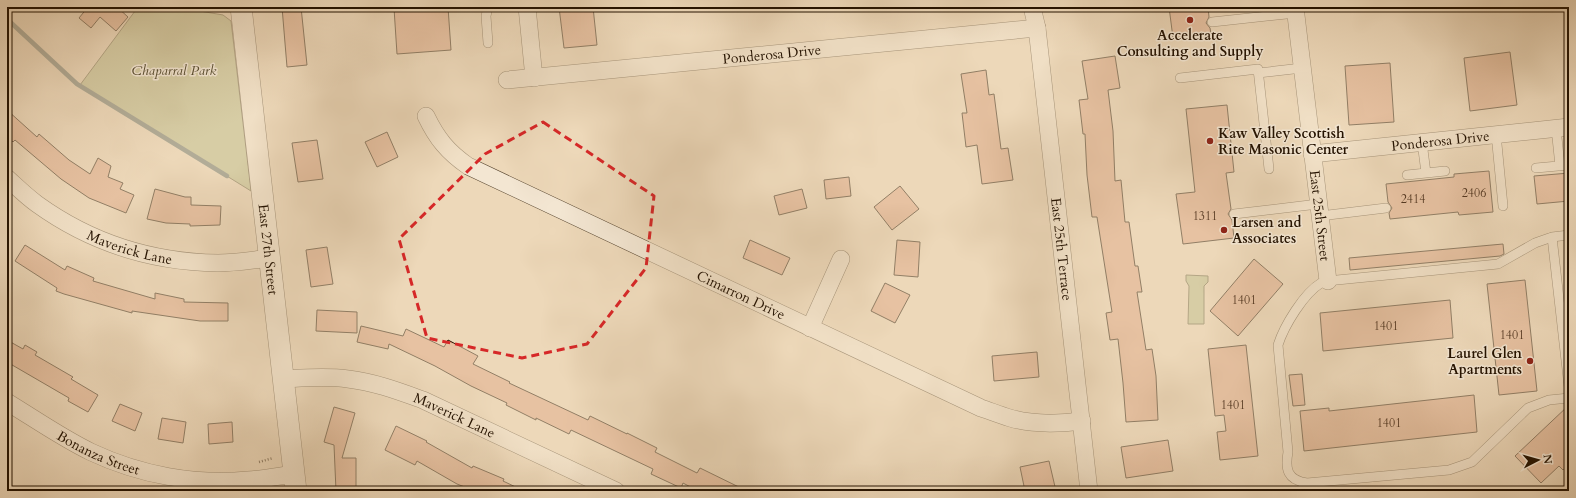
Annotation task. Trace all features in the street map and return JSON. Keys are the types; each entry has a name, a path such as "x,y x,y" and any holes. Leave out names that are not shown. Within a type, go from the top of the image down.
{"street":[{"name":"East 27th Street","path":"241,7 295,483"},
{"path":"527,7 534,78"},
{"name":"East 25th Terrace","path":"1032,7 1037,28 1090,491"},
{"name":"East 25th Street","path":"1296,10 1328,281"},
{"name":"Ponderosa Drive","path":"507,80 1037,28"},
{"name":"Cimarron Drive","path":"426,116 434,133 444,146 455,157 468,166 980,408 1011,418 1035,423 1064,423 1082,421"},
{"name":"Ponderosa Drive","path":"1312,154 1563,127"},
{"name":"Maverick Lane","path":"7,178 36,203 63,221 90,236 127,250 150,256 192,262 220,263 270,258"},
{"path":"810,328 840,259"},
{"name":"Maverick Lane","path":"283,379 319,377 348,379 373,383 394,389 423,400 616,491"},
{"name":"Bonanza Street","path":"7,402 91,452 120,464 151,473 174,478 209,481 248,480 295,483"}],"lane":[{"path":"488,7 486,16 488,43"},
{"path":"1212,22 1296,10"},
{"path":"1258,73 1302,68"},
{"path":"1180,78 1258,70 1269,169"},
{"path":"1536,168 1565,165 1563,127"},
{"path":"1496,134 1504,206"},
{"path":"1422,142 1426,173"},
{"path":"1407,174 1445,171"},
{"path":"1234,214 1386,208"},
{"path":"1569,235 1552,237 1535,243 1498,264 1328,281 1322,282 1313,289 1297,308 1282,331 1278,344 1288,452 1286,467 1288,473 1299,482 1306,484 1450,470 1472,462 1528,408 1549,400 1569,398"},
{"path":"1552,237 1569,387"}],"path":[{"path":"259,462 273,458"}],"highlighted area":[{"path":"543,122 654,196 646,268 587,344 522,358 427,338 399,239 485,154"}],"green space":[{"name":"Chaparral Park","path":"138,7 183,7 223,15 231,21 251,191 80,85"},
{"path":"1186,275 1208,276 1208,282 1204,286 1204,324 1188,324 1189,286 1186,281"}],"building":[{"path":"88,7 117,7 128,17 116,31 100,17 91,28 79,18"},
{"path":"282,7 301,7 307,65 287,67"},
{"path":"448,7 451,50 397,54 394,8"},
{"path":"559,7 593,7 597,45 564,48"},
{"name":"Accelerate Consulting and Supply","path":"1169,7 1208,7 1209,17 1206,23 1210,28 1211,34 1173,38"},
{"path":"1510,52 1517,105 1470,111 1464,58"},
{"path":"1115,56 1120,88 1108,90 1113,131 1115,181 1121,180 1125,222 1129,222 1135,266 1138,266 1142,292 1137,292 1146,350 1152,349 1156,376 1158,420 1126,422 1118,339 1110,340 1106,313 1112,312 1097,217 1092,217 1087,175 1085,134 1083,134 1079,100 1088,99 1082,61"},
{"path":"1390,63 1394,122 1349,125 1345,66"},
{"path":"986,70 989,95 994,94 1001,149 1008,148 1013,180 982,184 977,145 966,147 962,113 967,113 961,74"},
{"path":"1227,105 1234,172 1226,173 1231,209 1228,214 1232,220 1234,238 1183,244 1176,194 1195,192 1186,109"},
{"path":"7,110 37,137 39,134 69,160 90,174 98,158 111,166 108,177 123,183 120,189 134,195 126,213 89,198 61,179 15,140 13,142 7,136"},
{"path":"387,132 398,157 377,167 365,142"},
{"path":"317,140 323,179 298,182 292,143"},
{"path":"1489,171 1493,212 1459,215 1458,212 1390,219 1389,213 1392,208 1388,202 1386,184 1454,177 1454,174"},
{"path":"1569,173 1569,201 1537,204 1534,176"},
{"path":"849,177 851,196 826,199 824,180"},
{"path":"900,186 919,209 892,230 874,207"},
{"path":"155,189 185,197 191,197 191,205 221,206 220,225 190,226 190,224 166,223 147,219"},
{"path":"802,189 807,208 779,215 774,196"},
{"path":"750,240 790,258 782,275 743,258"},
{"path":"897,240 920,242 918,277 894,275"},
{"path":"1503,244 1504,254 1500,256 1350,270 1349,258"},
{"path":"25,245 65,270 67,266 94,278 93,281 155,299 155,293 184,299 184,302 228,303 228,321 200,321 132,311 132,313 64,294 56,291 57,288 15,261"},
{"path":"327,247 333,284 311,287 306,250"},
{"path":"1254,259 1283,284 1238,336 1210,311"},
{"path":"1525,280 1537,391 1499,395 1487,284"},
{"path":"885,283 910,295 895,323 871,311"},
{"path":"1450,300 1453,338 1323,351 1320,313"},
{"path":"317,310 357,312 357,333 316,331"},
{"path":"361,326 403,336 406,329 444,347 448,340 478,356 473,364 510,382 509,383 588,420 590,416 627,433 657,448 655,452 697,473 700,468 747,491 698,491 683,483 681,488 651,474 653,469 571,430 569,434 536,418 536,420 506,405 507,403 389,344 388,349 357,342"},
{"path":"7,340 23,349 25,345 37,352 35,355 73,377 71,379 98,395 88,412 68,401 69,398 7,362"},
{"path":"1246,345 1258,456 1220,460 1217,432 1226,431 1224,415 1215,416 1208,349"},
{"path":"1037,352 1039,377 994,381 992,356"},
{"path":"1302,374 1305,405 1293,406 1289,375"},
{"path":"1474,395 1477,432 1304,451 1300,411 1329,408 1329,411"},
{"path":"120,404 142,413 135,431 112,421"},
{"path":"1569,405 1569,464 1563,470 1559,466 1541,483 1515,456"},
{"path":"334,407 355,413 342,458 356,458 356,491 336,491 334,445 324,442"},
{"path":"162,418 186,422 183,443 158,439"},
{"path":"232,422 233,442 209,444 208,424"},
{"path":"396,426 427,441 426,442 472,468 473,466 504,479 503,481 524,491 475,491 457,484 417,461 415,465 385,450"},
{"path":"1168,440 1173,471 1126,478 1121,447"},
{"path":"1049,461 1056,491 1025,491 1020,467"}],"waterway":[{"path":"7,19 77,84 227,176"}],"place":[{"name":"Accelerate Consulting and Supply","path":"1190,20"},
{"name":"Kaw Valley Scottish Rite Masonic Center","path":"1210,141"},
{"name":"Larsen and Associates","path":"1224,230"},
{"name":"Laurel Glen Apartments","path":"1530,361"}]}
